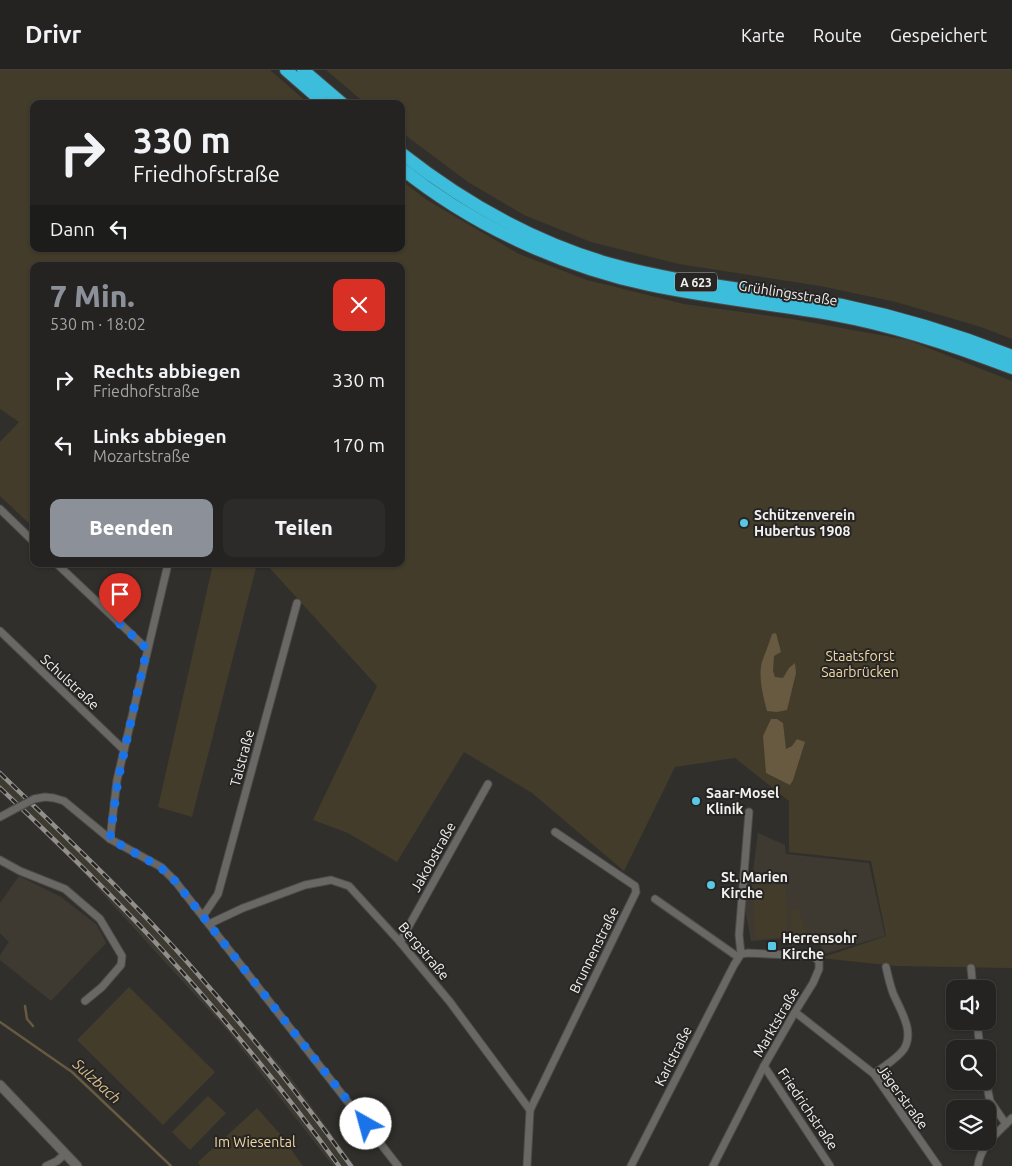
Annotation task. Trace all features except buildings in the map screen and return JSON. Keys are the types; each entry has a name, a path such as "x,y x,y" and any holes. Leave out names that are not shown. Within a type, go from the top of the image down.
{"highway":[{"path":"286,70 321,100"},
{"path":"304,70 338,100"},
{"name":"A 623","path":"405,156 455,192 492,214 567,249 606,262 650,274 840,305 894,317 941,330 1012,356"},
{"name":"Grühlingsstraße","path":"405,171 486,224 527,244 588,268 673,290 836,315 891,327 939,341 1012,368"}],"main road":[{"path":"0,1085 77,1166"}],"street":[{"path":"0,509 30,538"},
{"path":"60,567 147,649"},
{"path":"110,839 124,750 167,567"},
{"name":"Talstraße","path":"204,916 218,894 297,602"},
{"name":"Schulstraße","path":"0,631 124,750"},
{"name":"Jakobstraße","path":"400,942 488,784"},
{"path":"0,818 34,799 45,797 64,801 110,839 160,867 175,881 204,916 398,1166"},
{"path":"739,955 749,812"},
{"name":"Brunnenstraße","path":"530,1110 636,892 635,886 555,832"},
{"path":"0,860 20,871 65,889 100,919 122,956 121,965 102,987 85,1001"},
{"name":"Bergstraße","path":"209,924 243,908 305,885 331,880 349,886 400,942 450,1002 530,1110"},
{"path":"655,899 739,955"},
{"name":"Marktstraße","path":"714,1166 764,1066 814,983 819,961 813,956 739,955"},
{"name":"Karlstraße","path":"631,1166 739,955"},
{"path":"874,1074 897,1057 908,1040 906,1022 892,991 886,967"},
{"path":"971,968 972,980"},
{"name":"Jägerstraße","path":"795,1012 874,1074 938,1166"},
{"name":"Friedrichstraße","path":"764,1066 830,1166"},
{"path":"988,1090 990,1102 1006,1124"},
{"path":"528,1166 530,1110"},
{"path":"978,1166 979,1157 985,1146 1012,1118"},
{"path":"46,1166 57,1161 65,1154"},
{"path":"718,1158 723,1166"}],"shaded area":[{"path":"776,633 781,652 774,656 773,671 775,677 783,678 789,668 795,663 796,673 787,710 777,712 767,711 761,680 762,662 772,634"},
{"path":"771,719 777,719 783,723 786,749 792,746 797,739 805,742 790,785 766,773 763,736"},
{"path":"0,771 116,882 203,977 288,1074 355,1166 333,1166 227,1030 80,869 0,791"},
{"path":"758,833 785,845 786,854 869,863 885,936 824,954 819,942 789,946 788,938 751,941 745,908 746,892 752,880"},
{"path":"19,876 61,897 97,925 106,943 51,1001 0,960 0,955 9,942 0,933 0,903"}],"green space":[{"name":"Staatsforst Saarbrücken","path":"0,70 270,70 304,100 30,100 30,252 405,252 405,183 427,200 519,254 587,280 684,304 792,319 908,340 1012,381 1012,968 896,966 821,958 886,936 871,861 789,852 789,801 735,758 675,767 624,871 532,793 464,752 397,862 348,833 313,820 377,686 269,567 405,567 405,262 30,262 30,524 0,496 0,442 19,422 0,409"},
{"path":"326,70 1012,70 1012,339 981,327 896,302 820,286 679,264 591,242 524,215 468,182 405,135 405,100 361,100"},
{"path":"212,567 256,567 192,817 158,807"},
{"path":"786,885 787,937 755,939 753,886"},
{"path":"799,909 807,936 792,937 790,910"},
{"path":"129,987 215,1072 163,1125 77,1040"},
{"path":"208,1096 226,1113 190,1150 172,1132"},
{"name":"Im Wiesental","path":"257,1108 280,1134 303,1166 200,1166 198,1162"}],"waterway":[{"path":"25,1006 27,1019 33,1026"},
{"name":"Sulzbach","path":"0,1022 72,1072 171,1166"}],"railway":[{"path":"0,773 154,925 260,1047 351,1166"},
{"path":"0,788 99,883 180,970 273,1080 339,1166"}],"place":[{"name":"Schützenverein Hubertus 1908","path":"744,523"},
{"name":"Saar-Mosel Klinik","path":"696,801"},
{"name":"St. Marien Kirche","path":"711,885"},
{"name":"Herrensohr Kirche","path":"772,946"}],"route":[{"path":"120,624 147,649 118,780 110,839 160,867 175,881 366,1124"}]}
